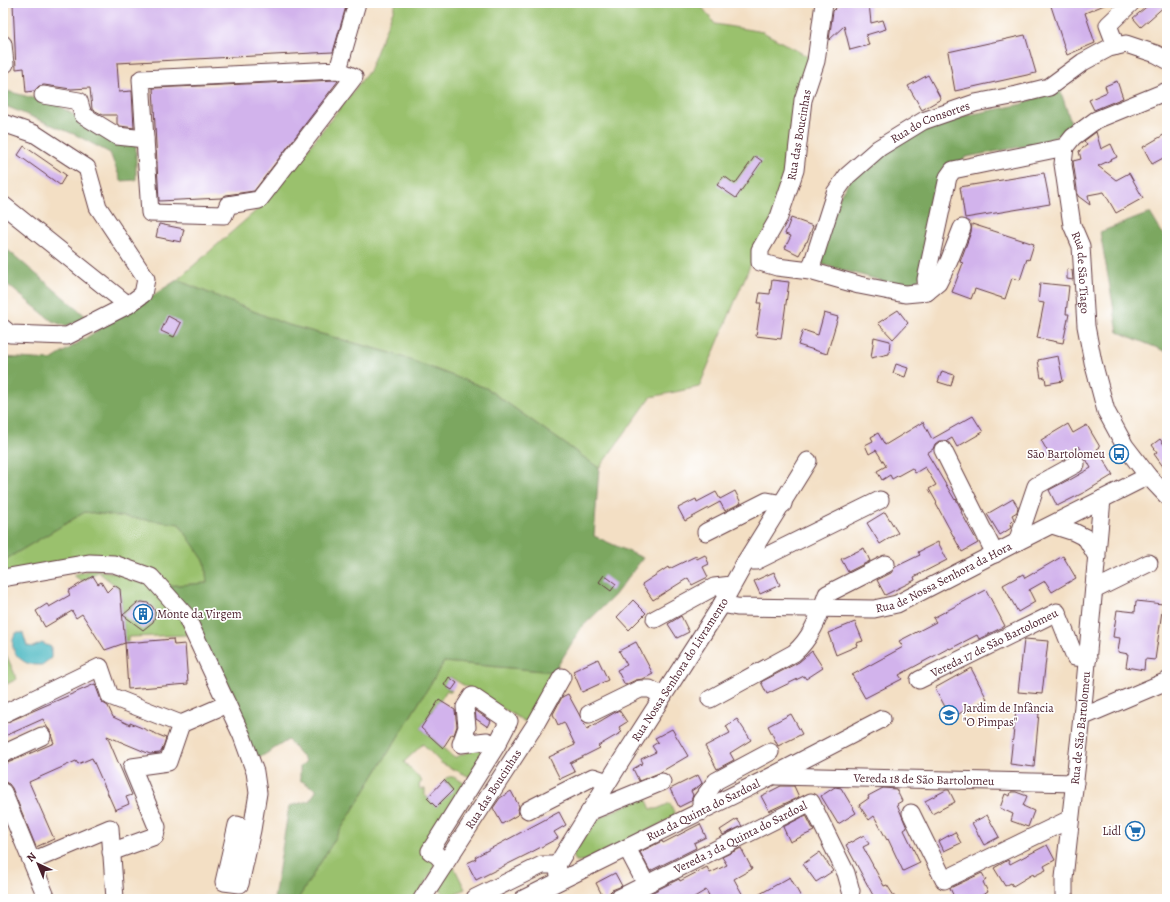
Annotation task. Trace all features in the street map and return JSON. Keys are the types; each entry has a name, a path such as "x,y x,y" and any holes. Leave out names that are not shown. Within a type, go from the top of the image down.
{"street":[{"path":"338,70 357,3"},
{"name":"Rua das Boucinhas","path":"810,271 777,267 760,262 760,250 779,217 795,170 804,100 816,61 824,3"},
{"path":"1116,46 1108,25 1131,3"},
{"path":"3,44 5,64"},
{"name":"Rua do Consortes","path":"810,271 835,193 847,176 879,148 923,121 975,103 1018,95 1049,86 1083,62 1109,48 1116,46 1126,44 1156,54 1167,60"},
{"path":"338,70 354,77 259,200 228,205 224,215 150,213 141,79 338,70"},
{"path":"927,292 926,279 948,178 954,170 1065,147 1073,137 1096,120 1167,91"},
{"path":"43,95 79,101 83,115 117,136 145,139"},
{"path":"3,123 35,134 87,168 98,207 146,279 143,294 128,304 67,336 10,334 3,328"},
{"name":"Rua de São Tiago","path":"1065,147 1063,164 1072,225 1081,246 1086,326 1093,362 1106,411 1125,446 1148,476 1167,496"},
{"path":"3,205 128,304"},
{"path":"810,271 859,285 898,293 905,294 927,292 938,283 949,261 962,228"},
{"path":"943,450 995,554"},
{"name":"Rua Nossa Senhora do Livramento","path":"559,872 589,812 722,604 746,561 783,504 808,461"},
{"path":"1017,542 1036,486 1076,464"},
{"name":"Rua de Nossa Senhora da Hora","path":"722,604 737,607 874,608 897,604 1148,476"},
{"name":"Rua de São Bartolomeu","path":"1065,899 1064,878 1088,658 1102,499"},
{"path":"706,532 767,500 783,504"},
{"path":"746,561 756,562 880,500"},
{"path":"1052,525 1074,532 1086,538 1096,557"},
{"path":"3,578 89,562 114,564 151,577 186,616 242,736 255,772 258,793 252,830 237,825 224,882 237,892"},
{"path":"1094,590 1149,563"},
{"path":"710,699 787,657 798,649 810,636 827,594 886,564"},
{"path":"655,619 714,587 732,585"},
{"name":"Vereda 17 de São Bartolomeu","path":"919,680 1057,612 1076,657 1088,658"},
{"path":"3,714 100,667 110,696 181,724 227,704"},
{"name":"Rua das Boucinhas","path":"422,899 535,725 562,677"},
{"path":"1082,717 1167,681"},
{"path":"589,714 640,689 650,689 663,696"},
{"name":"Rua da Quinta do Sardoal","path":"523,899 559,872 628,848 882,719"},
{"path":"111,852 155,836 157,827 132,767 168,762 181,724"},
{"path":"3,754 42,736"},
{"path":"445,864 437,855 430,851 496,746"},
{"path":"701,812 701,801 716,781 770,752"},
{"name":"Vereda 18 de São Bartolomeu","path":"772,776 1075,783"},
{"path":"528,810 593,778 608,782"},
{"path":"589,812 662,782"},
{"path":"3,792 47,899"},
{"name":"Vereda 3 da Quinta do Sardoal","path":"646,884 811,802 846,873 851,891"},
{"path":"911,813 944,880 1070,819"},
{"path":"32,861 110,828 115,899"},
{"path":"617,899 646,884 628,848"},
{"path":"475,898 542,865 559,872"}],"green space":[{"path":"396,3 699,3 715,24 763,32 816,61 795,170 752,261 699,387 651,397 599,468 486,388 391,353 285,324 177,280 266,202 369,71"},
{"path":"1059,86 1073,129 1042,143 966,157 940,178 924,271 912,289 817,263 841,194 850,180 886,151 933,122 1023,104"},
{"path":"3,90 56,104 115,140 136,145 136,180 121,181 110,153 76,135 3,105"},
{"path":"1150,213 1164,236 1167,235 1167,352 1118,332 1100,232"},
{"path":"3,246 88,318 65,326 52,321 3,281"},
{"path":"177,280 285,324 391,353 486,388 599,468 594,536 643,558 614,596 581,628 554,672 444,662 298,899 274,899 289,806 309,801 317,790 300,780 300,767 306,761 288,740 256,760 164,586 207,583 205,562 179,524 85,512 3,561 3,357 51,360"},
{"path":"85,512 179,523 205,562 207,583 164,586 112,561 3,575 3,561"},
{"path":"94,569 130,576 147,582 179,612 188,635 128,637 128,642 125,643 120,589 98,572 82,581 73,575","holes":["137,603 146,603 153,609 155,615 153,622 138,626 133,623 130,618"]},
{"path":"5,652 17,679 3,686 3,653"},
{"path":"444,662 554,672 535,715 529,724 450,677 444,685 452,691 450,692 447,690 421,728 453,757 480,747 484,748 484,751 470,777 441,763 423,744 404,762 422,781 419,785 420,789 425,789 425,795 436,807 453,790 444,780 452,777 465,784 434,861 435,867 415,899 298,899"},
{"path":"645,796 651,809 657,809 670,803 676,817 584,861 576,861 573,856 574,849 601,817"},
{"path":"451,861 465,889 445,898 437,883"}],"water":[{"path":"16,633 23,633 27,646 33,647 42,643 51,647 51,658 42,665 29,664 24,661 14,651 13,642"}],"building":[{"path":"13,3 347,3 333,52 117,63 119,92 132,91 134,128 120,126 117,124 117,115 103,115 92,109 90,88 71,89 44,85 39,86 34,91 26,92 24,68 16,69"},
{"path":"841,3 869,3 871,23 883,20 886,29 866,35 869,45 850,50 844,26 829,40 833,11"},
{"path":"1050,3 1109,3 1085,13 1095,43 1067,55"},
{"path":"1151,3 1167,4 1141,27 1133,18"},
{"path":"1025,35 1036,73 955,91 948,52"},
{"path":"928,75 941,99 922,110 908,86"},
{"path":"338,81 254,191 226,195 221,198 159,201 153,88"},
{"path":"1117,81 1123,98 1094,110 1089,100 1107,92 1105,86"},
{"path":"1096,132 1101,149 1111,144 1117,157 1098,166 1116,180 1129,173 1143,198 1116,213 1104,192 1088,195 1090,205 1078,196 1073,161 1081,159 1079,151 1087,145 1084,141"},
{"path":"1167,133 1167,156 1152,164 1143,147"},
{"path":"24,146 66,175 60,185 18,155"},
{"path":"755,156 762,161 736,198 717,185 724,176 735,184"},
{"path":"1044,173 1050,204 965,218 960,187"},
{"path":"791,218 813,226 807,242 799,255 785,248 791,236 785,234"},
{"path":"159,224 184,229 181,242 156,237"},
{"path":"972,224 1034,244 1020,280 1012,278 1005,299 975,289 971,299 952,292 963,263 960,262 971,232"},
{"path":"1067,269 1072,270 1073,280 1067,279"},
{"path":"772,280 789,282 781,339 756,336 761,303 758,303 760,293 770,294"},
{"path":"1040,283 1069,286 1066,314 1069,314 1063,343 1037,338 1044,303 1038,302"},
{"path":"898,310 908,323 893,339 878,323"},
{"path":"824,313 838,317 827,354 798,345 803,330 818,335"},
{"path":"168,316 181,323 174,337 161,331"},
{"path":"874,337 890,341 889,354 871,358"},
{"path":"1058,356 1063,381 1046,384 1045,377 1041,378 1038,360"},
{"path":"896,364 908,368 905,377 893,373"},
{"path":"942,371 954,375 951,386 938,382"},
{"path":"973,416 983,432 957,447 952,438 947,441 939,441 935,444 933,449 927,453 955,500 956,499 962,511 961,512 978,543 962,552 929,489 936,485 925,467 915,473 912,468 892,479 890,475 882,480 877,471 886,466 876,450 869,454 865,445 873,441 871,437 878,433 885,445 923,422 932,439"},
{"path":"1068,424 1073,433 1087,425 1100,447 1097,449 1113,475 1085,492 1057,506 1049,490 1091,468 1079,446 1053,461 1041,440"},
{"path":"1160,439 1165,446 1167,445 1167,472 1154,454 1157,452 1152,445"},
{"path":"735,491 741,503 725,511 720,502 685,521 678,508 696,499 697,502 716,492 720,499"},
{"path":"1013,499 1018,507 1017,512 1012,515 1014,519 1010,524 1011,528 1000,535 987,514"},
{"path":"885,512 898,533 880,544 867,523"},
{"path":"938,542 947,560 914,577 915,580 885,595 877,580 891,573 895,567 920,555 918,552"},
{"path":"864,548 870,561 848,572 841,559"},
{"path":"705,555 709,564 703,567 708,577 692,585 688,578 653,600 642,584 668,567 669,569 696,556 697,559"},
{"path":"1063,556 1076,578 1052,592 1045,581 1029,590 1035,602 1018,612 1003,585 1023,574 1025,578"},
{"path":"774,572 780,585 760,594 754,581"},
{"path":"604,575 616,584 611,591 599,582"},
{"path":"93,576 98,584 101,582 107,592 114,585 120,589 125,643 105,650 82,614 76,618 72,611 45,627 36,611 47,604 49,607 70,595 68,591"},
{"path":"986,590 1005,626 979,639 977,635 950,649 949,648 899,675 902,679 865,698 852,675 903,647 899,641 936,622 933,618"},
{"path":"633,600 646,613 629,630 617,617"},
{"path":"1136,601 1163,604 1155,660 1145,659 1144,670 1126,667 1128,654 1118,652 1120,638 1113,637 1117,610 1135,612"},
{"name":"Monte da Virgem","path":"137,603 148,603 155,611 153,622 143,630 123,615"},
{"path":"681,616 689,632 677,638 668,624"},
{"path":"855,622 863,641 856,643 857,646 836,655 828,633"},
{"path":"173,639 174,645 185,644 188,684 128,689 125,643"},
{"path":"1025,639 1048,641 1042,694 1018,692"},
{"path":"636,642 653,674 625,685 617,670 627,665 619,651"},
{"path":"812,651 823,668 806,679 804,676 767,694 761,682 799,662"},
{"path":"598,659 608,680 582,692 573,671"},
{"path":"971,668 987,699 951,718 935,688"},
{"path":"449,677 457,683 452,690 444,685"},
{"path":"95,684 101,700 108,706 113,717 166,738 162,750 160,753 150,754 107,736 132,795 126,797 129,804 115,810 92,758 78,764 76,761 29,782 54,839 36,847 12,788 3,778 3,765 54,743 51,732 43,719 3,737 3,724"},
{"path":"568,694 587,729 619,710 627,722 619,727 622,732 598,746 600,748 570,763 575,772 560,779 549,757 575,745 564,722 558,725 553,714 562,697"},
{"path":"439,700 455,710 457,726 454,735 452,734 443,748 421,728"},
{"path":"475,710 491,721 488,727 476,719"},
{"path":"1016,711 1039,713 1034,767 1010,764"},
{"path":"791,714 802,734 778,746 768,726"},
{"path":"737,719 751,740 730,753 734,760 717,769 705,746 730,733 726,726"},
{"path":"672,729 688,756 659,773 639,781 633,769 643,763 641,759 656,752 652,746 658,742 655,738"},
{"path":"698,775 702,783 691,791 693,795 691,801 679,807 670,789"},
{"path":"444,780 453,790 436,807 427,798"},
{"path":"781,786 794,786 799,797 769,811 761,796"},
{"path":"835,787 841,788 856,813 838,824 821,796"},
{"path":"883,788 896,789 902,801 897,804 907,828 904,830 920,863 903,871 888,839 887,840 874,816 869,820 859,805 869,798 868,796"},
{"path":"946,790 949,790 955,802 932,814 925,801"},
{"path":"511,791 519,806 519,814 502,824 493,808 500,798"},
{"path":"1011,792 1016,792 1027,796 1023,806 1034,811 1028,827 1011,821 1013,814 1000,808 1005,794 1010,796"},
{"path":"559,812 566,825 554,832 558,838 476,880 467,863 476,859 475,857"},
{"path":"806,815 814,831 790,842 783,827"},
{"path":"987,815 999,837 984,845 972,823"},
{"path":"737,819 742,826 723,835 720,830"},
{"path":"700,824 706,837 694,843 696,848 650,871 640,852 662,841 663,843"},
{"path":"955,832 961,843 944,851 939,841"},
{"path":"864,835 869,844 863,847 884,886 887,885 896,899 875,899 846,845"},
{"path":"1047,845 1055,860 1044,866 1046,870 1034,876 1033,874 1013,886 1011,883 1005,886 994,868 1008,860 1010,864"},
{"path":"741,848 752,869 734,879 745,899 711,899 706,890 691,899 639,899 707,867 710,873 727,865 722,857"},
{"path":"820,852 833,871 816,882 803,864"},
{"path":"615,873 622,886 612,890 608,894 607,899 604,899 596,883"},
{"path":"982,873 986,880 983,882 988,892 975,899 962,899 961,896 955,899 950,888"},
{"path":"790,877 802,899 751,899"}],"place":[{"name":"São Bartolomeu","path":"1119,454"},
{"name":"Monte da Virgem","path":"143,614"},
{"name":"Jardim de Infância \"O Pimpas\"","path":"949,715"},
{"name":"Lidl","path":"1135,831"}]}
